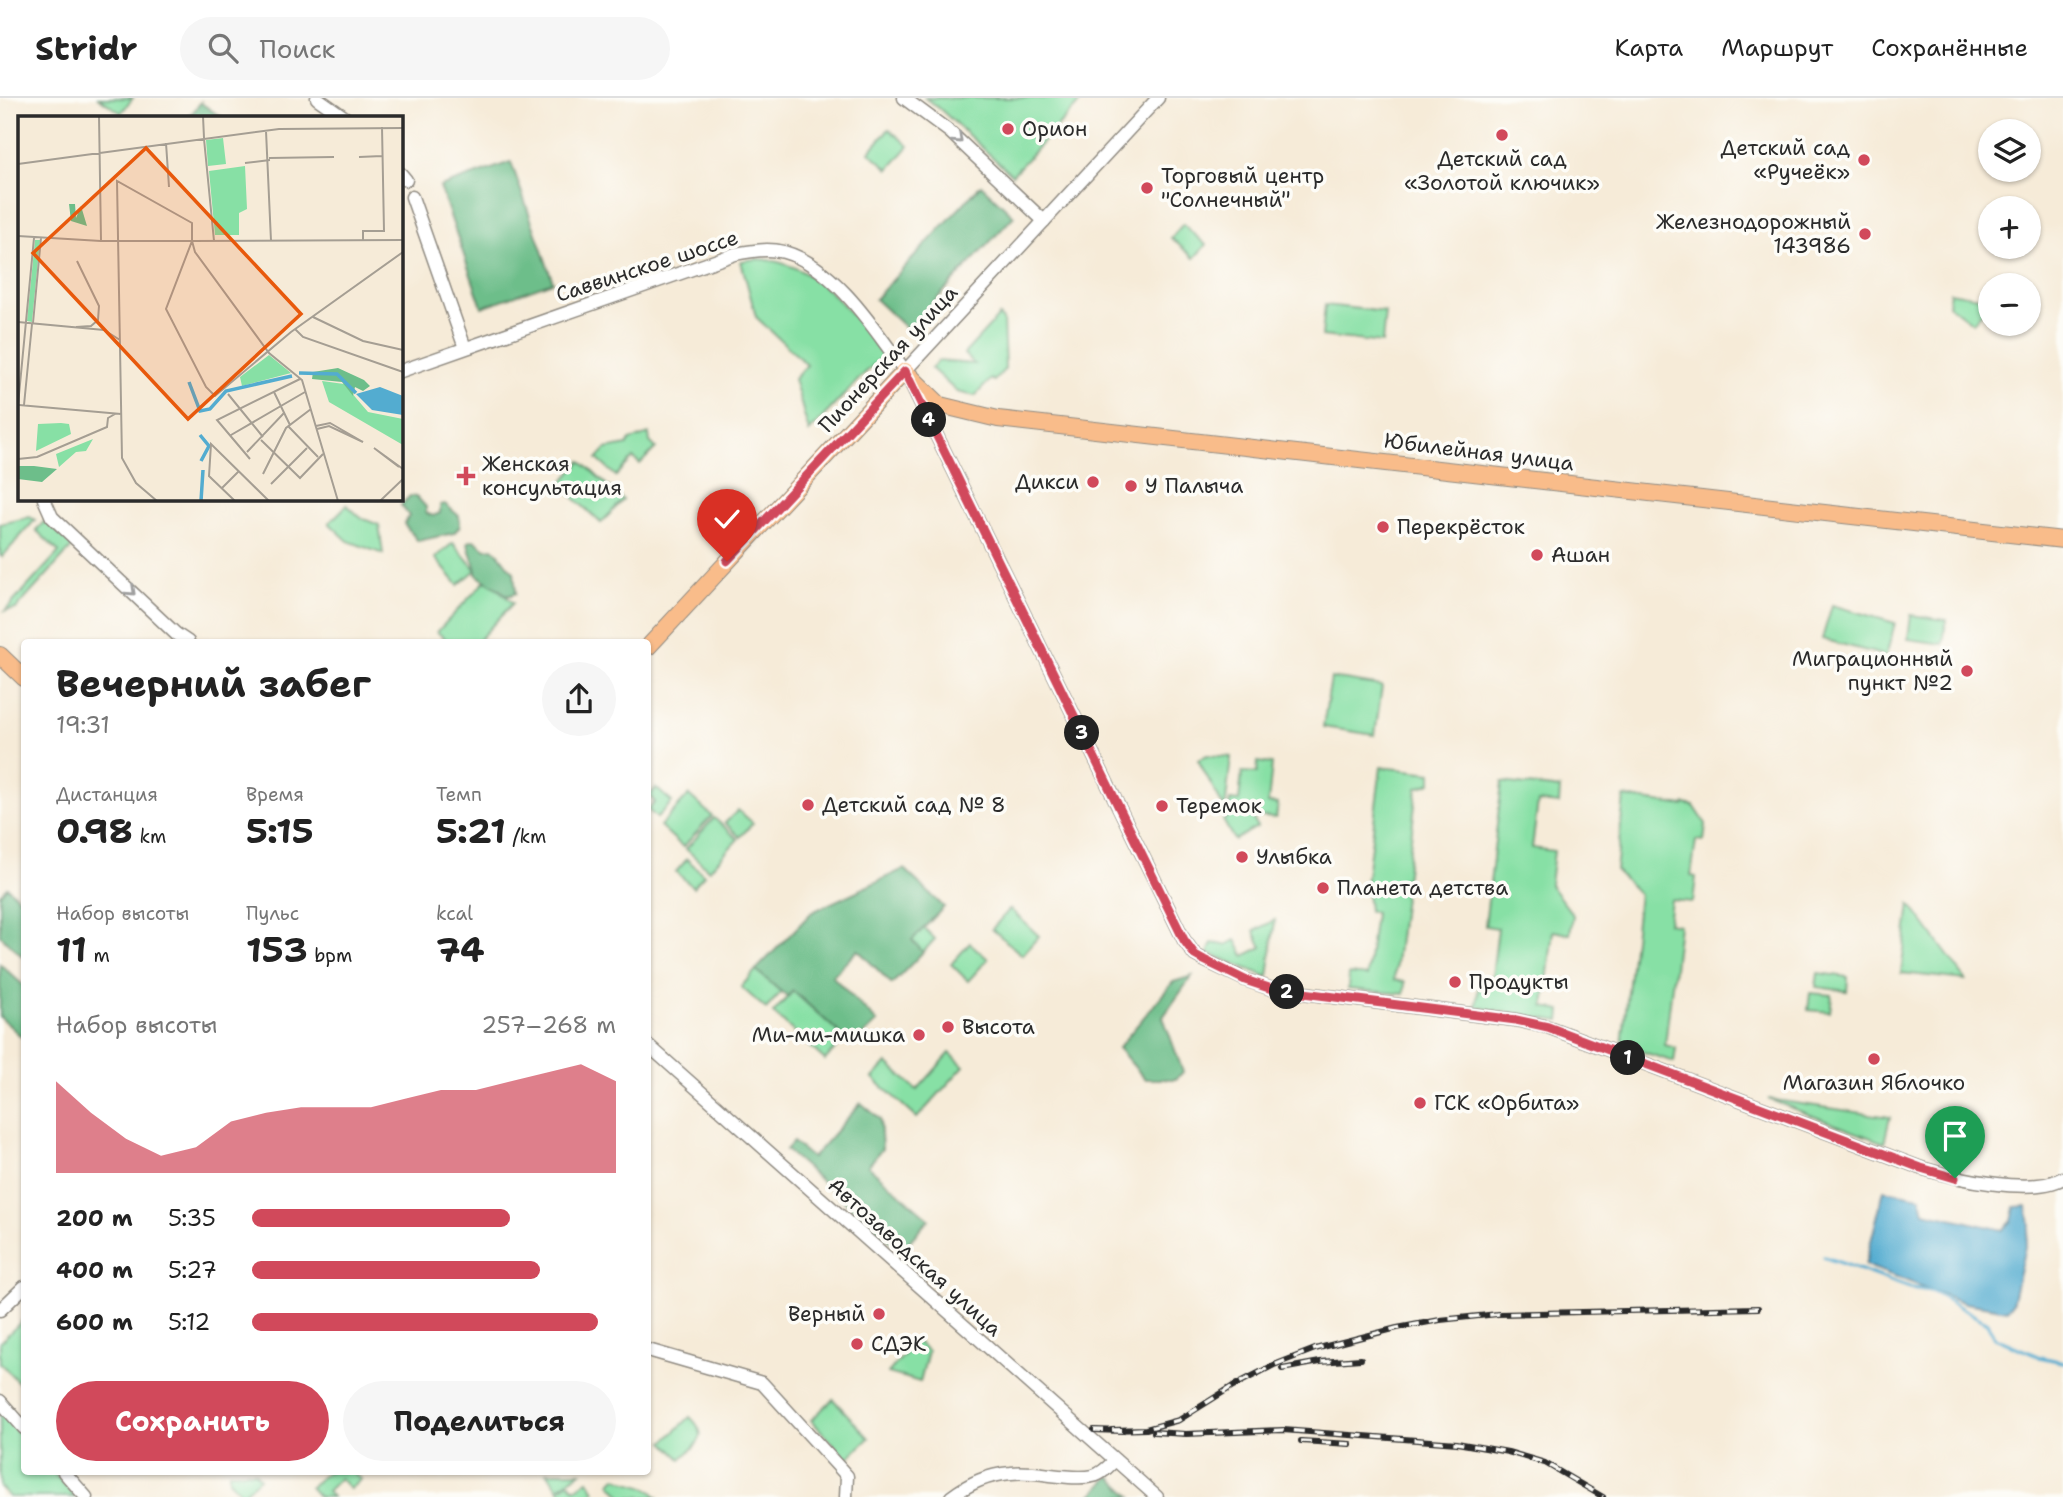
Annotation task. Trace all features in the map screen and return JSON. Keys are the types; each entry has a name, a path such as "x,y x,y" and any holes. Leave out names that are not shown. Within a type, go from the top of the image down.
{"main road":[{"path":"905,371 940,405"},
{"name":"Пионерская улица","path":"651,644 905,371"},
{"name":"Юбилейная улица","path":"940,405 998,419 2063,540"},
{"path":"0,655 21,675"}],"street":[{"path":"904,98 950,132 1044,221"},
{"name":"Пионерская улица","path":"905,371 1158,98"},
{"path":"325,100 343,116"},
{"path":"412,197 465,348"},
{"name":"Саввинское шоссе","path":"402,371 735,254 772,250 797,257 835,285 870,323 905,371 1184,940 1195,955 1245,980 1285,992 1516,1020 1548,1027 1921,1168 1955,1178 2011,1185 2049,1184 2063,1178"},
{"path":"928,418 940,405"},
{"path":"44,500 52,517 183,639"},
{"name":"Автозаводская улица","path":"651,1048 1157,1497"},
{"path":"0,1310 21,1290"},
{"path":"651,1351 762,1383 847,1476 846,1497"},
{"path":"0,1401 21,1425"},
{"path":"951,1497 969,1484 988,1476 1034,1472 1095,1476 1115,1460"},
{"path":"67,1475 86,1497"}],"green space":[{"path":"99,98 133,98 121,113"},
{"name":"Орион","path":"925,98 1084,98 1012,175"},
{"path":"201,102 220,116 190,116"},
{"path":"889,129 909,146 889,169 869,152"},
{"path":"511,162 553,282 482,307 440,187"},
{"path":"981,185 1014,216 908,330 875,299"},
{"path":"1183,224 1206,245 1194,258 1171,238"},
{"path":"741,261 776,261 813,278 844,306 883,356 809,432 794,379 807,365 756,317"},
{"path":"1950,292 1978,297 1978,317 1973,323 1948,304"},
{"path":"1325,305 1385,312 1382,343 1322,336"},
{"path":"999,316 1003,320 1005,369 975,396 957,392 931,368 938,361 974,364 964,354"},
{"path":"649,434 650,442 656,448 640,464 633,458 616,476 597,459 606,449 627,445 630,440"},
{"path":"581,461 623,500 601,523 560,485"},
{"path":"410,496 416,496 426,507 426,513 433,516 440,513 440,505 445,504 459,516 460,526 454,533 418,541 404,524 409,516 401,505"},
{"path":"347,505 361,518 379,525 383,554 348,541 329,523"},
{"path":"30,517 35,520 2,557 0,524"},
{"path":"45,521 73,546 16,609 5,611 59,552 36,530"},
{"path":"474,540 486,549 493,548 514,572 516,593 508,596 476,574 468,542"},
{"path":"453,543 476,570 458,585 435,558"},
{"path":"487,579 513,603 480,639 445,639 437,632"},
{"path":"1832,605 1895,623 1886,656 1822,639"},
{"path":"1911,615 1946,620 1943,644 1908,639"},
{"path":"1331,678 1382,686 1375,735 1323,727"},
{"path":"1207,755 1231,757 1225,810 1198,760"},
{"path":"1258,762 1272,764 1268,803 1278,804 1276,818 1252,816 1257,827 1234,840 1223,820 1228,817 1230,800 1239,801 1242,772 1257,773"},
{"path":"1381,767 1431,773 1431,783 1417,788 1406,880 1401,879 1400,887 1405,888 1394,980 1405,982 1404,994 1348,989 1349,974 1367,976 1375,913 1369,911 1366,884"},
{"path":"1502,782 1560,789 1559,804 1538,802 1532,848 1554,851 1550,885 1573,915 1570,934 1553,931 1544,1007 1561,1010 1560,1021 1476,1007 1479,984 1491,985 1498,928 1485,926"},
{"path":"656,788 672,802 657,818 651,813 651,807 655,802 651,794"},
{"path":"689,795 712,816 683,847 660,826"},
{"path":"1624,797 1694,806 1706,824 1704,841 1696,840 1691,876 1696,877 1693,902 1671,900 1668,923 1679,925 1665,1045 1676,1048 1674,1062 1622,1045 1639,894 1616,871"},
{"path":"738,810 753,823 740,837 725,823"},
{"path":"714,818 738,839 709,870 686,849"},
{"path":"687,859 704,875 693,887 676,872"},
{"path":"904,869 944,907 912,940 923,952 892,984 858,950 832,976 877,1022 853,1045 793,991 787,997 756,970 812,912"},
{"path":"7,887 21,900 21,955 0,935 0,894"},
{"path":"1910,904 1966,980 1901,973"},
{"path":"1010,909 1039,936 1022,955 992,929"},
{"path":"1275,920 1268,977 1208,953 1212,943 1226,945 1236,940 1244,956 1262,947 1254,931"},
{"path":"924,928 935,939 923,952 911,941"},
{"path":"970,943 988,959 968,981 951,964"},
{"path":"0,964 21,983 21,1036 0,1017"},
{"path":"756,970 781,992 766,1009 741,987"},
{"path":"1818,973 1848,977 1847,991 1816,987"},
{"path":"1192,976 1163,1017 1183,1072 1176,1079 1145,1079 1118,1048 1173,982"},
{"path":"793,991 845,1038 825,1060 773,1013"},
{"path":"1810,993 1832,995 1830,1012 1808,1010"},
{"path":"950,1053 964,1066 917,1118 873,1078 887,1063 917,1090"},
{"path":"1768,1099 1890,1117 1884,1143"},
{"path":"861,1103 880,1119 882,1149 868,1166 929,1219 901,1251 786,1150 793,1142 812,1158"},
{"path":"21,1322 21,1385 0,1363 0,1342"},
{"path":"916,1341 928,1351 920,1382 888,1373"},
{"path":"833,1399 869,1438 847,1459 811,1420"},
{"path":"0,1412 21,1436 21,1475 56,1475 75,1497 9,1497 0,1487"},
{"path":"690,1417 701,1435 681,1459 664,1442"},
{"path":"229,1475 258,1475 260,1478 242,1494 229,1480"},
{"path":"324,1475 356,1475 361,1479 350,1489 340,1478 327,1491 332,1497 319,1497 310,1487"},
{"path":"549,1475 577,1475 558,1488"},
{"path":"1110,1476 1132,1497 1090,1497"},
{"path":"616,1477 643,1486 658,1497 623,1497 610,1483"},
{"path":"588,1480 595,1491 588,1497 565,1497 559,1489 569,1482 575,1489"}],"water":[{"path":"1884,1190 1920,1197 1924,1212 2003,1230 2012,1221 2015,1207 2027,1206 2030,1225 2012,1304 2007,1310 1965,1303 1865,1265"}],"waterway":[{"path":"1824,1257 1911,1288 1932,1291 1987,1323 1995,1338 2040,1357 2063,1362"}],"railway":[{"path":"1112,1430 1146,1429 1179,1420 1233,1386 1274,1365 1315,1349 1397,1328 1498,1314 1758,1308"},
{"path":"1282,1369 1320,1362 1361,1359"},
{"path":"1094,1430 1122,1431"},
{"path":"1154,1432 1186,1434 1283,1430 1457,1443 1508,1452 1545,1463 1603,1497"},
{"path":"1301,1441 1350,1444"}],"place":[{"name":"Орион","path":"1008,129"},
{"name":"Детский сад «Золотой ключик»","path":"1502,135"},
{"name":"Детский сад «Ручеёк»","path":"1864,160"},
{"name":"Торговый центр \"Солнечный\"","path":"1147,188"},
{"name":"Железнодорожный 143986","path":"1865,234"},
{"name":"Женская консультация","path":"466,476"},
{"name":"Дикси","path":"1093,482"},
{"name":"У Палыча","path":"1131,486"},
{"name":"Перекрёсток","path":"1383,527"},
{"name":"Ашан","path":"1537,555"},
{"name":"Миграционный пункт №2","path":"1967,671"},
{"name":"Детский сад № 8","path":"808,805"},
{"name":"Теремок","path":"1162,806"},
{"name":"Улыбка","path":"1242,857"},
{"name":"Планета детства","path":"1323,888"},
{"name":"Продукты","path":"1455,982"},
{"name":"Высота","path":"948,1027"},
{"name":"Ми-ми-мишка","path":"919,1035"},
{"name":"Магазин Яблочко","path":"1874,1059"},
{"name":"ГСК «Орбита»","path":"1420,1103"},
{"name":"Верный","path":"879,1314"},
{"name":"СДЭК","path":"857,1344"}],"route":[{"path":"727,561 905,371 1184,940 1195,955 1245,980 1285,992 1516,1020 1548,1027 1921,1168 1955,1178"}]}
